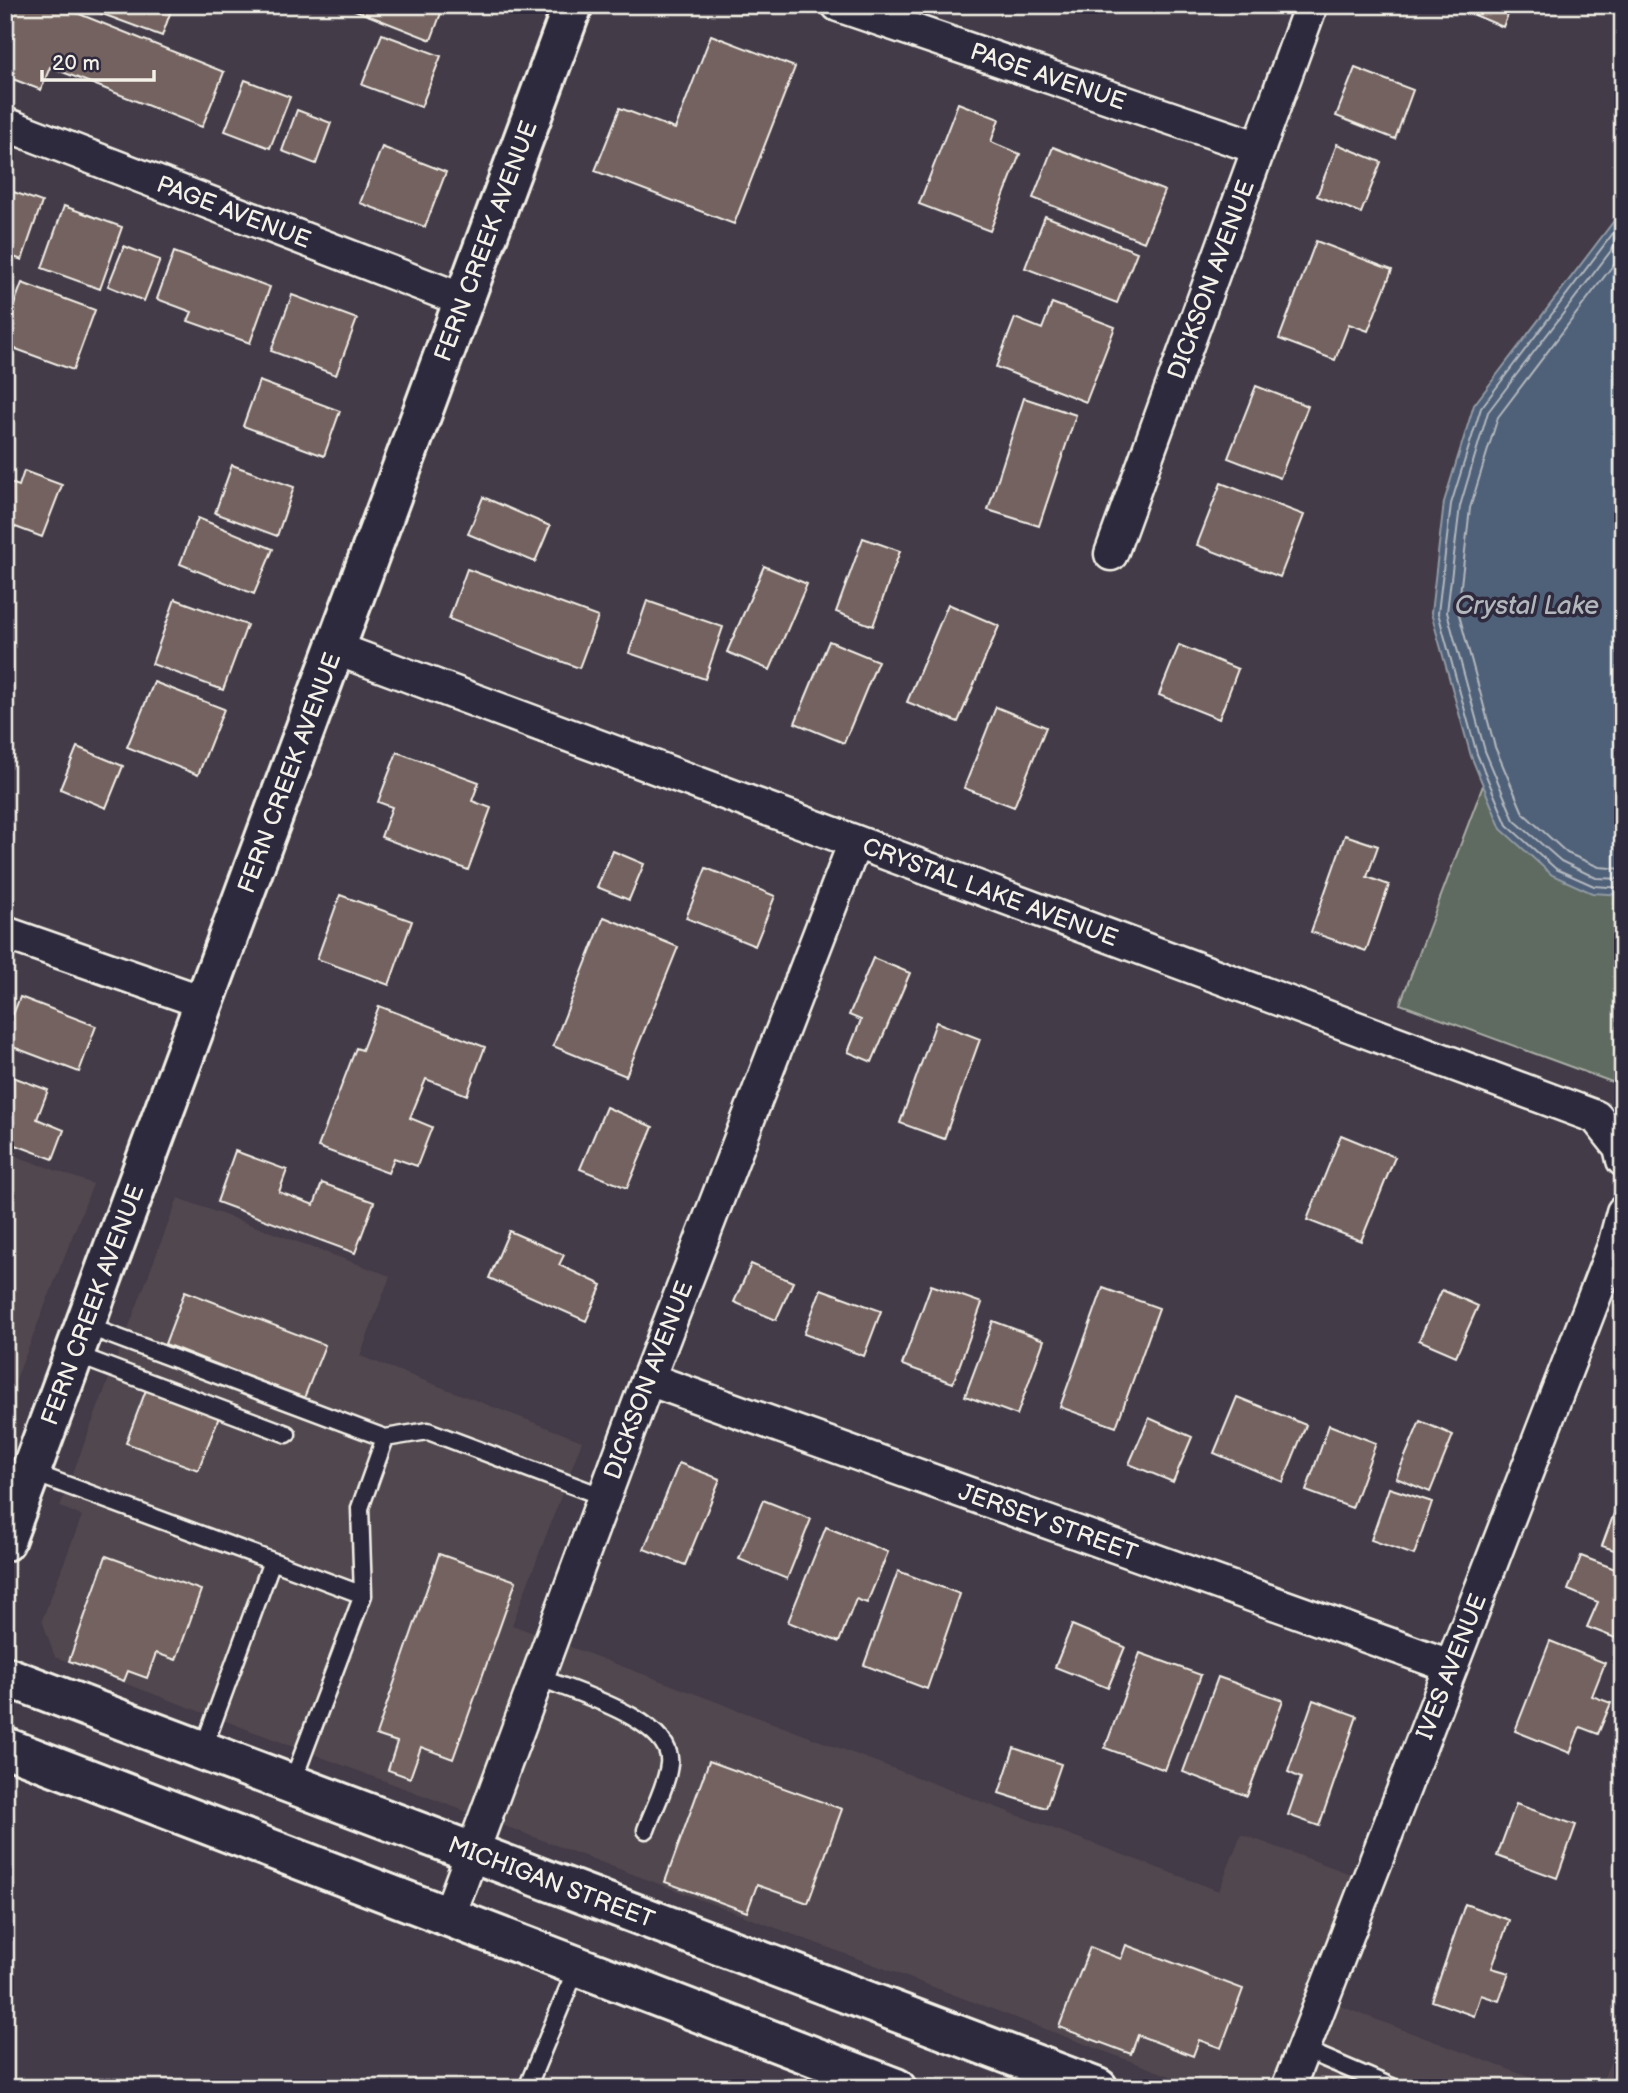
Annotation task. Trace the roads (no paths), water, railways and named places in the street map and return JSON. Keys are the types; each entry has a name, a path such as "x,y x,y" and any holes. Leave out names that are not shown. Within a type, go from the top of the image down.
{"street":[{"name":"FERN CREEK AVENUE","path":"5,1541 573,5"},
{"name":"PAGE AVENUE","path":"838,5 1259,148"},
{"name":"DICKSON AVENUE","path":"1111,554 1311,5"},
{"name":"PAGE AVENUE","path":"5,124 463,299"},
{"name":"CRYSTAL LAKE AVENUE","path":"334,648 1596,1117 1620,1147 1623,1160"},
{"name":"DICKSON AVENUE","path":"448,1918 648,1379 855,842"},
{"path":"5,933 203,1002"},
{"name":"IVES AVENUE","path":"1288,2088 1614,1246 1623,1213"},
{"name":"JERSEY STREET","path":"648,1379 1450,1665"},
{"name":"MICHIGAN STREET","path":"5,1676 1098,2088"},
{"path":"5,1746 896,2088"}],"lane":[{"path":"79,1339 287,1434"},
{"path":"79,1339 385,1438 428,1431 604,1497"},
{"path":"292,1783 363,1595 360,1508 385,1438"},
{"path":"31,1472 363,1595"},
{"path":"203,1749 272,1561"},
{"path":"538,1677 635,1717 662,1738 669,1751 670,1765 646,1830"},
{"path":"527,2088 577,1967"},
{"path":"1303,2049 1392,2088"}],"water":[{"name":"Crystal Lake","path":"1623,209 1623,895 1592,893 1552,875 1501,829 1471,756 1431,613 1444,502 1474,405"}]}
